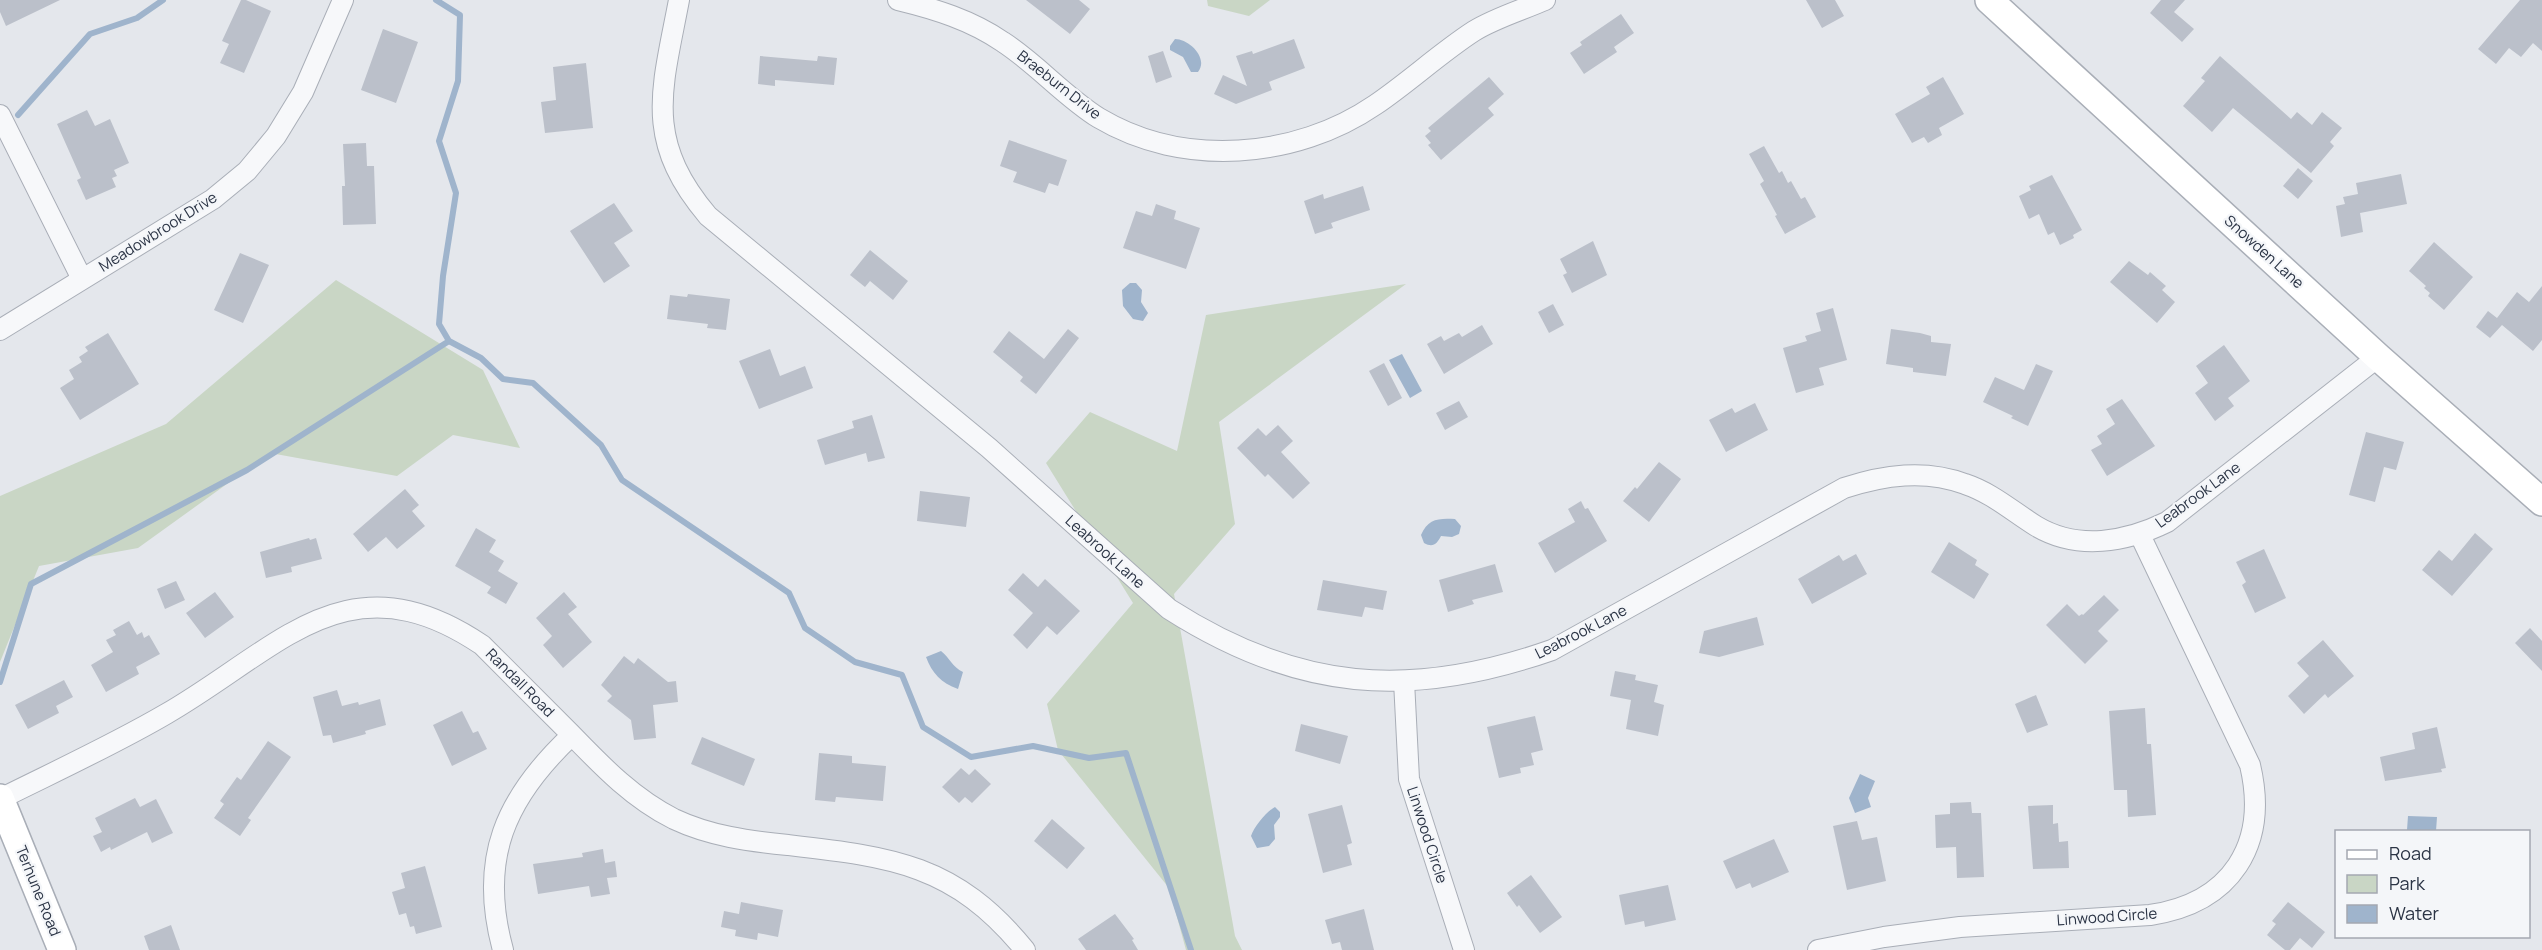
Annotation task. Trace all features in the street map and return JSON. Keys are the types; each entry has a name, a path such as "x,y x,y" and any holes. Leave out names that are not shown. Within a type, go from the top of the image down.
{"street":[{"name":"Meadowbrook Drive","path":"0,330 213,199 247,171 276,136 303,92 344,0"},
{"name":"Leabrook Lane","path":"679,0 663,89 662,116 666,142 675,170 689,194 708,216 989,448 1169,609 1191,624 1239,649 1319,674 1367,680 1404,681 1465,675 1506,666 1552,650 1844,488 1872,479 1901,475 1933,476 1965,483 1994,497 2038,527 2061,536 2115,541 2140,535 2167,522 2378,357"},
{"name":"Braeburn Drive","path":"898,0 934,9 970,23 1004,42 1098,117 1130,134 1160,144 1213,150 1246,150 1292,143 1334,127 1374,106 1475,30 1545,0"},
{"name":"Snowden Lane","path":"1989,0 2378,357 2542,502"},
{"name":"Meadowbrook Drive","path":"0,115 82,279"},
{"name":"Linwood Circle","path":"1818,950 1884,937 1960,927 2173,912 2195,903 2215,890 2230,875 2242,857 2253,827 2256,810 2255,786 2250,765 2140,535"},
{"name":"Randall Road","path":"0,798 164,716 215,686 289,633 315,620 343,611 375,608 415,613 432,617 458,629 482,645 620,783 639,798 673,818 706,832 740,840 853,852 886,858 922,870 952,885 984,906 1008,929 1025,950"},
{"name":"Linwood Circle","path":"1404,681 1409,779 1464,950"},
{"path":"503,950 493,898 495,866 501,837 512,807 531,776 572,735"},
{"name":"Terhune Road","path":"0,798 62,950"}],"green space":[{"path":"1207,0 1270,0 1249,16 1208,6"},
{"path":"336,280 483,370 520,448 453,435 397,476 270,453 138,548 39,566 0,662 0,496 166,424"},
{"path":"1406,284 1219,422 1235,524 1174,594 1235,936 1242,950 1186,950 1169,888 1058,750 1047,704 1133,603 1046,463 1090,412 1177,451 1206,315"}],"water":[{"path":"1175,39 1186,42 1196,50 1201,61 1198,72 1191,72 1183,57 1170,50"},
{"path":"1130,283 1136,283 1142,290 1141,302 1148,313 1143,321 1133,319 1123,306 1122,290"},
{"path":"1402,354 1422,391 1410,398 1389,360"},
{"path":"1439,519 1455,519 1461,526 1459,534 1452,537 1441,536 1432,545 1424,543 1421,535 1430,523"},
{"path":"941,651 956,668 963,672 958,689 942,680 928,663 926,657"},
{"path":"1860,774 1875,781 1868,798 1871,807 1855,813 1849,798"},
{"path":"1275,807 1280,812 1280,817 1274,825 1275,839 1269,846 1257,848 1251,836 1258,824"},
{"path":"2408,816 2437,817 2436,830 2407,830"}],"building":[{"path":"0,0 60,0 6,26 0,12"},
{"path":"241,0 271,11 244,73 220,63 229,44 222,41"},
{"path":"1026,0 1079,0 1090,9 1070,34"},
{"path":"1806,0 1835,0 1844,16 1822,28"},
{"path":"2161,0 2185,0 2174,12 2194,29 2182,42 2150,13"},
{"path":"2520,0 2542,0 2542,51 2533,43 2521,57 2509,48 2496,64 2478,49"},
{"path":"1621,14 1634,33 1614,47 1617,52 1584,74 1570,53 1582,45 1580,42"},
{"path":"383,29 418,42 396,103 361,90"},
{"path":"1294,39 1305,68 1269,82 1272,90 1236,104 1214,94 1223,75 1247,86 1236,56 1252,51 1253,54"},
{"path":"1163,51 1172,77 1156,83 1148,56"},
{"path":"760,56 817,61 818,56 837,58 834,85 775,80 775,86 758,84"},
{"path":"2220,56 2291,119 2297,112 2312,125 2322,112 2342,128 2330,142 2334,146 2311,173 2233,108 2212,132 2183,106 2205,81 2201,78"},
{"path":"586,63 593,128 545,133 541,102 556,100 553,67"},
{"path":"1489,77 1504,94 1488,108 1494,115 1441,160 1428,145 1431,143 1425,136 1431,131 1428,128"},
{"path":"1943,77 1964,114 1939,128 1942,135 1928,143 1924,137 1912,143 1895,114 1930,94 1926,87"},
{"path":"87,110 95,126 110,119 129,163 114,170 117,176 112,178 116,187 86,200 77,180 81,178 57,124"},
{"path":"1009,140 1067,160 1058,186 1049,183 1045,193 1013,182 1017,172 1000,166"},
{"path":"366,143 367,166 374,166 376,224 343,225 342,186 345,186 343,144"},
{"path":"1764,146 1779,173 1782,171 1788,183 1791,181 1801,199 1805,197 1816,217 1785,234 1760,184 1764,181 1749,154"},
{"path":"2298,168 2313,181 2298,199 2283,186"},
{"path":"2401,174 2407,204 2360,213 2363,232 2341,237 2336,206 2345,204 2343,197 2358,194 2356,183"},
{"path":"2052,175 2082,230 2073,235 2074,238 2060,245 2054,232 2048,235 2039,214 2029,219 2019,196 2031,190 2029,186"},
{"path":"1363,186 1370,210 1331,223 1333,228 1315,234 1304,201 1323,194 1324,199"},
{"path":"614,203 633,231 614,243 630,266 604,283 570,231"},
{"path":"1156,204 1176,211 1174,219 1200,228 1186,269 1123,248 1136,211 1152,216"},
{"path":"1593,241 1607,275 1572,293 1563,275 1567,273 1560,259"},
{"path":"2434,242 2473,277 2444,310 2428,296 2430,293 2424,288 2426,286 2409,271"},
{"path":"870,250 908,281 893,300 870,281 865,287 850,275"},
{"path":"240,253 269,265 243,323 214,310"},
{"path":"2129,261 2148,275 2150,272 2166,286 2162,290 2175,302 2157,323 2110,282"},
{"path":"2542,286 2542,340 2533,351 2502,325 2490,338 2476,327 2488,311 2497,318 2517,292 2529,302"},
{"path":"688,294 730,299 726,330 707,328 708,324 667,319 670,295 687,297"},
{"path":"1553,304 1564,325 1549,333 1538,312"},
{"path":"1833,308 1847,360 1819,368 1824,385 1796,393 1783,348 1807,341 1805,336 1821,331 1816,313"},
{"path":"1482,325 1493,344 1444,374 1427,344 1441,336 1444,341 1459,333 1462,337"},
{"path":"1068,329 1079,338 1036,394 1020,381 1023,377 993,352 1009,331 1044,359"},
{"path":"1891,329 1920,333 1931,336 1931,342 1951,344 1946,376 1913,372 1913,368 1886,364"},
{"path":"108,333 139,384 80,420 60,388 74,379 69,370 82,362 79,357 88,351 85,347"},
{"path":"2224,345 2250,381 2228,398 2234,406 2215,421 2195,393 2208,383 2196,366"},
{"path":"770,349 780,376 805,366 813,388 759,409 739,361"},
{"path":"1384,363 1402,398 1388,406 1369,371"},
{"path":"2036,364 2053,371 2028,426 1983,402 1995,377 2024,390"},
{"path":"2122,399 2155,446 2107,476 2091,450 2102,444 2097,436 2115,424 2106,409"},
{"path":"1459,401 1468,417 1445,430 1436,413"},
{"path":"1755,403 1768,430 1726,452 1709,420 1732,408 1735,413"},
{"path":"872,415 885,458 868,462 866,453 825,465 817,440 854,428 852,421"},
{"path":"1278,425 1293,441 1281,452 1310,483 1293,499 1268,474 1265,477 1237,448 1258,428 1266,436"},
{"path":"2366,432 2404,442 2396,470 2384,467 2375,502 2349,495"},
{"path":"1659,462 1681,479 1649,522 1623,501 1635,487 1637,489"},
{"path":"405,489 419,505 412,511 425,526 397,549 386,537 368,552 353,534"},
{"path":"920,491 970,497 966,527 917,521"},
{"path":"1581,501 1585,509 1588,508 1607,541 1555,573 1538,543 1575,522 1568,509"},
{"path":"476,528 496,540 489,552 504,561 498,571 518,583 506,604 487,593 491,587 455,566"},
{"path":"2475,533 2493,549 2452,596 2422,570 2439,550 2452,561"},
{"path":"309,538 310,540 316,538 322,559 291,567 292,572 266,578 260,552"},
{"path":"1949,542 1977,560 1975,565 1989,574 1974,599 1931,572"},
{"path":"2264,549 2286,598 2255,613 2242,585 2246,582 2236,562"},
{"path":"1856,554 1867,574 1812,604 1798,579 1839,555 1843,561"},
{"path":"1495,564 1503,592 1472,600 1474,604 1448,612 1439,580"},
{"path":"1023,573 1038,587 1045,579 1080,611 1057,635 1047,626 1027,649 1013,635 1033,613 1008,590"},
{"path":"1323,580 1387,591 1383,610 1365,607 1362,617 1317,610"},
{"path":"176,581 185,600 165,609 157,589"},
{"path":"215,592 234,617 205,638 186,613"},
{"path":"564,592 577,607 568,614 592,642 563,668 543,645 552,636 536,618"},
{"path":"2104,595 2119,610 2098,631 2108,641 2085,664 2046,625 2067,604 2079,616 2083,615"},
{"path":"1757,617 1764,645 1719,657 1699,653 1704,631"},
{"path":"129,621 137,635 142,632 144,638 149,635 160,654 136,667 139,674 106,692 91,665 113,652 106,640 116,635 113,630"},
{"path":"2530,628 2542,641 2542,671 2515,643"},
{"path":"2323,640 2354,676 2328,698 2325,694 2304,714 2288,696 2309,676 2297,663"},
{"path":"624,656 634,664 638,658 668,682 676,681 678,702 653,705 656,738 634,740 631,720 607,701 612,696 601,685"},
{"path":"1615,671 1636,675 1635,680 1658,685 1654,702 1664,705 1658,736 1626,729 1631,700 1610,696"},
{"path":"64,680 73,697 56,706 59,713 28,729 15,705"},
{"path":"337,690 342,706 358,702 359,705 380,699 386,725 365,731 366,734 333,743 331,735 323,736 313,697"},
{"path":"2036,695 2048,725 2027,733 2015,704"},
{"path":"2145,708 2147,744 2151,744 2156,815 2128,817 2127,790 2114,790 2109,711"},
{"path":"462,711 473,733 478,731 487,749 452,766 433,725"},
{"path":"1535,716 1543,750 1531,753 1534,765 1520,768 1521,773 1499,778 1487,727"},
{"path":"1301,724 1348,736 1340,764 1295,751"},
{"path":"2437,727 2446,768 2441,769 2442,772 2385,781 2380,757 2415,749 2412,733"},
{"path":"702,737 755,759 744,786 691,764"},
{"path":"268,741 291,757 248,818 251,820 240,836 214,818 224,804 220,801 237,777 241,780"},
{"path":"819,753 852,756 852,763 886,766 883,801 836,797 835,802 815,800"},
{"path":"961,768 969,775 975,769 991,784 972,803 965,797 959,803 942,787"},
{"path":"135,798 140,807 156,799 173,833 152,843 147,832 111,850 110,847 101,852 93,836 102,832 95,818"},
{"path":"1971,802 1972,813 1981,813 1984,877 1957,878 1956,847 1936,848 1935,815 1950,814 1950,803"},
{"path":"1342,805 1352,843 1347,845 1352,865 1323,873 1308,814"},
{"path":"2053,805 2053,824 2058,823 2059,842 2068,841 2069,868 2033,869 2028,806"},
{"path":"1052,819 1085,848 1067,869 1034,841"},
{"path":"1857,821 1862,840 1877,837 1886,881 1847,890 1833,826"},
{"path":"1774,839 1789,872 1752,888 1750,883 1736,889 1723,861"},
{"path":"603,849 605,863 615,861 617,877 607,878 610,894 591,897 589,886 538,894 533,864 583,857 582,853"},
{"path":"425,866 442,927 416,934 414,926 410,927 406,913 399,915 392,892 405,888 401,873"},
{"path":"1531,875 1562,917 1540,933 1507,893"},
{"path":"1668,885 1676,920 1645,927 1644,921 1625,925 1619,895"},
{"path":"741,902 783,910 778,937 758,933 757,940 735,936 736,930 721,927 724,911 739,914"},
{"path":"2288,902 2325,932 2312,948 2300,938 2290,950 2285,950 2267,935 2276,924 2272,921"},
{"path":"1364,909 1374,950 1342,950 1340,942 1332,944 1325,920"},
{"path":"1115,914 1134,939 1132,940 1138,950 1086,950 1078,939"},
{"path":"171,925 180,950 149,950 144,936"}],"waterway":[{"path":"18,115 90,34 137,18 163,0"},
{"path":"436,0 460,15 458,81 439,141 456,193 443,276 439,324 449,341 481,358 503,379 533,383 601,445 622,480 789,593 805,628 855,662 902,675 923,727 971,757 1033,746 1089,758 1126,753 1191,950"},
{"path":"0,682 31,584 247,470 449,341"}]}
